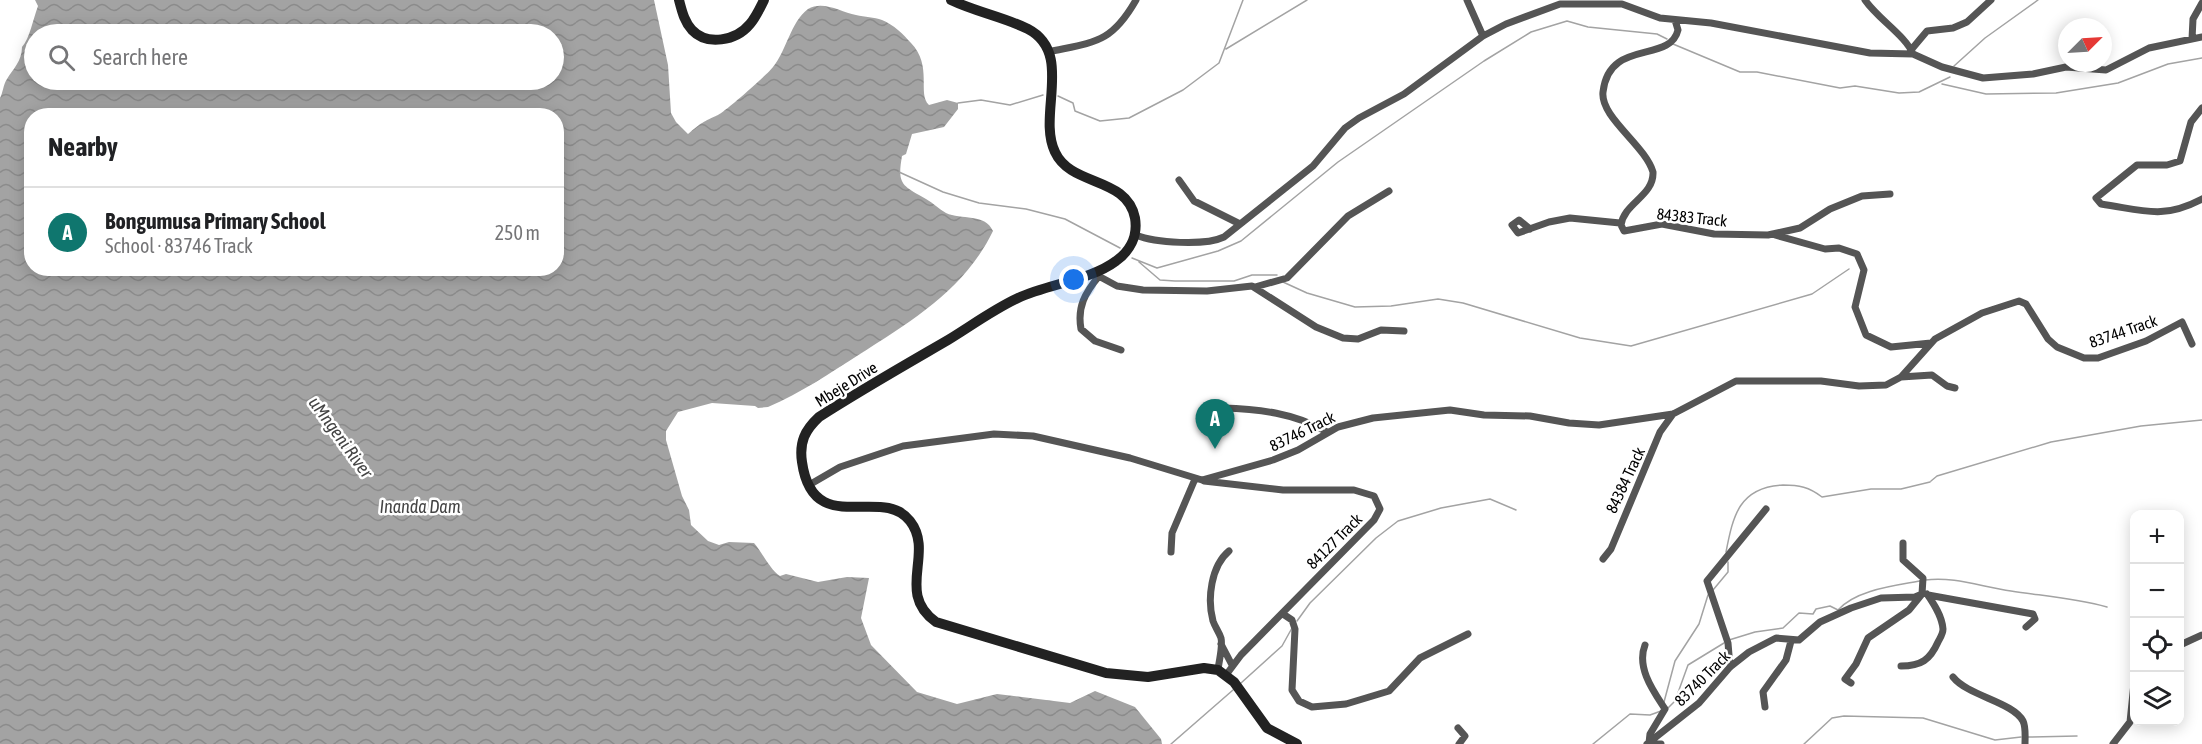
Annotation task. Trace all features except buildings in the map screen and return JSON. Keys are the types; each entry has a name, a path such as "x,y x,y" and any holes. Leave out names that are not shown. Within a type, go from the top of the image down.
{"street":[{"path":"679,0 685,20 693,31 708,39 714,39 731,38 741,32 750,24 764,0"},
{"path":"951,0 1027,29 1040,38 1048,52 1052,67 1050,119 1054,151 1059,159 1073,170 1125,196 1133,211 1136,235 1154,240 1213,241 1224,237 1313,166 1345,128 1404,94 1483,36 1537,11 1570,3 1622,4 1652,16 1704,21 1870,53 1912,52 1925,32 1953,28 1967,22 1991,0"},
{"path":"1048,52 1107,36 1122,23 1136,0"},
{"path":"1467,0 1483,36"},
{"path":"1865,0 1877,16 1912,52 1962,74 1994,77 2033,74 2066,67 2106,70 2122,64 2144,50 2202,37"},
{"path":"2192,39 2193,19 2202,3"},
{"name":"84383 Track","path":"1675,20 1678,30 1676,37 1660,50 1633,54 1617,63 1603,89 1607,109 1642,149 1653,172 1651,185 1626,212 1620,223 1626,231 1662,224 1714,234 1772,235 1800,228 1830,209 1862,196 1890,194"},
{"path":"2202,108 2191,122 2180,162 2167,165 2137,165 2099,195 2096,201 2104,205 2160,213 2177,210 2202,199"},
{"path":"1179,180 1194,201 1240,224"},
{"path":"1121,350 1095,341 1081,329 1082,301 1096,275 1117,286 1143,290 1207,291 1255,287 1287,278 1348,216 1389,191"},
{"path":"1530,229 1570,218 1620,223"},
{"name":"Mbeje Drive","path":"809,485 802,462 802,439 807,428 819,417 1001,307 1034,292 1096,275 1124,254 1136,235"},
{"path":"1772,235 1825,249 1839,248 1857,254 1864,270 1855,307 1866,335 1891,347 1931,343"},
{"path":"1255,287 1335,336 1358,339 1381,330 1404,331"},
{"name":"83744 Track","path":"1812,381 1872,387 1886,385 1901,377 1931,343 1982,313 2019,301 2026,304 2048,339 2057,347 2078,357 2098,358 2152,339 2182,322 2192,344"},
{"path":"1901,377 1932,375 1947,386 1955,388"},
{"name":"83746 Track","path":"1199,480 1274,460 1298,450 1327,432 1359,421 1450,410 1484,415 1530,416 1587,425 1673,414 1736,381 1812,381"},
{"path":"1222,408 1270,411 1313,424 1327,432"},
{"name":"84384 Track","path":"1603,559 1611,549 1660,432 1673,414"},
{"path":"1171,552 1172,533 1199,480 1130,458 1033,436 994,434 903,446 840,467 809,485 823,500 834,506 886,507 906,517 917,538 915,583 919,604 928,616 946,627 1106,673 1148,677 1204,668 1225,670"},
{"name":"84127 Track","path":"1199,480 1213,484 1283,490 1354,490 1377,499 1380,509 1374,520 1225,670"},
{"path":"1730,667 1728,643 1707,581 1766,509"},
{"path":"1901,666 1918,665 1926,660 1933,654 1943,632 1937,610 1924,593 1921,575 1903,560 1903,543"},
{"path":"1229,551 1219,561 1211,599 1212,618 1221,644 1225,670 1264,725 1297,744"},
{"path":"1851,683 1845,679 1856,664 1868,638 1909,610 1924,593"},
{"name":"83740 Track","path":"1648,744 1699,703 1730,667 1770,640 1781,638 1791,641 1803,638 1826,619 1874,600 1887,597 1915,597 1924,593 2033,614 2035,619 2026,627"},
{"path":"1283,614 1292,620 1295,629 1292,690 1299,701 1312,707 1346,704 1389,691 1420,658 1468,634"},
{"path":"2184,643 2202,635"},
{"path":"1765,707 1763,692 1781,669 1791,641"},
{"path":"1221,644 1225,670"},
{"path":"1645,645 1642,657 1645,672 1655,696 1665,709 1653,727 1648,744 1661,744"},
{"path":"1953,677 1960,686 1988,697 2019,716 2025,726 2025,744"},
{"path":"2113,744 2130,722"},
{"path":"1458,728 1465,736 1460,744"}],"water":[{"name":"Inanda Dam","path":"35,0 654,0 668,65 671,113 688,134 729,107 769,71 778,60 797,22 808,9 826,6 879,19 890,24 905,36 918,52 923,70 924,94 929,105 947,100 958,103 958,109 944,127 912,134 906,154 902,156 901,179 907,187 946,213 979,219 989,225 993,231 968,270 936,302 899,329 804,389 768,407 712,403 678,412 666,431 666,440 682,496 689,510 691,525 708,541 719,545 729,542 754,543 780,576 786,574 818,582 847,577 869,578 861,618 871,645 917,692 957,704 997,694 1070,703 1095,691 1135,707 1161,739 1162,744 0,744 0,98 6,81 19,61 24,44 24,90 564,90 564,24 32,24 38,6"}],"waterway":[{"path":"1058,96 1073,103 1075,111 1100,121 1129,118 1183,90 1219,63 1243,0"},
{"path":"1226,49 1307,0"},
{"path":"1954,66 1985,38 2038,0"},
{"path":"1132,258 1157,268 1218,251 1241,241 1338,162 1484,61 1531,32 1567,21 1588,27 1657,34 1667,39"},
{"path":"1673,44 1740,72 1757,72 1840,88 1855,86 1899,93 1919,92 1950,77"},
{"path":"1942,84 1986,94 2056,93 2118,83 2168,64 2202,58"},
{"path":"958,103 981,100 1010,105 1043,95"},
{"path":"899,172 943,192 979,203 1026,209 1065,219 1120,248"},
{"path":"1139,262 1160,280 1234,281 1252,275 1277,275"},
{"path":"1283,282 1307,293 1355,307 1391,306 1438,299 1463,303 1580,338 1631,346 1812,294 1849,269"},
{"path":"1931,481 1937,476 2051,442 2141,426 2202,420"},
{"path":"1726,552 1732,527 1741,506 1747,498 1768,487 1799,486 1822,497 1871,489 1901,489 1930,482"},
{"path":"1297,621 1310,603 1376,538 1398,521 1441,508 1490,499 1516,510"},
{"path":"1713,590 1728,572 1728,562"},
{"path":"1925,580 1957,581 2107,607"},
{"path":"1729,640 1755,632 1783,628 1799,613 1813,614 1816,609 1830,606 1838,610 1865,593 1920,581"},
{"path":"1664,702 1675,661 1699,624 1708,595"},
{"path":"1241,683 1282,646 1292,628"},
{"path":"1668,708 1675,701 1688,665 1724,643"},
{"path":"1171,744 1233,690"},
{"path":"1593,744 1630,714 1650,715 1661,711"},
{"path":"1804,744 1832,718 1844,716 1923,718 1995,740 2021,737"},
{"path":"2028,737 2077,736"}],"place":[{"name":"Bongumusa Primary School","path":"1215,449"}],"water label":[{"name":"uMngeni River","path":"341,437"}]}
